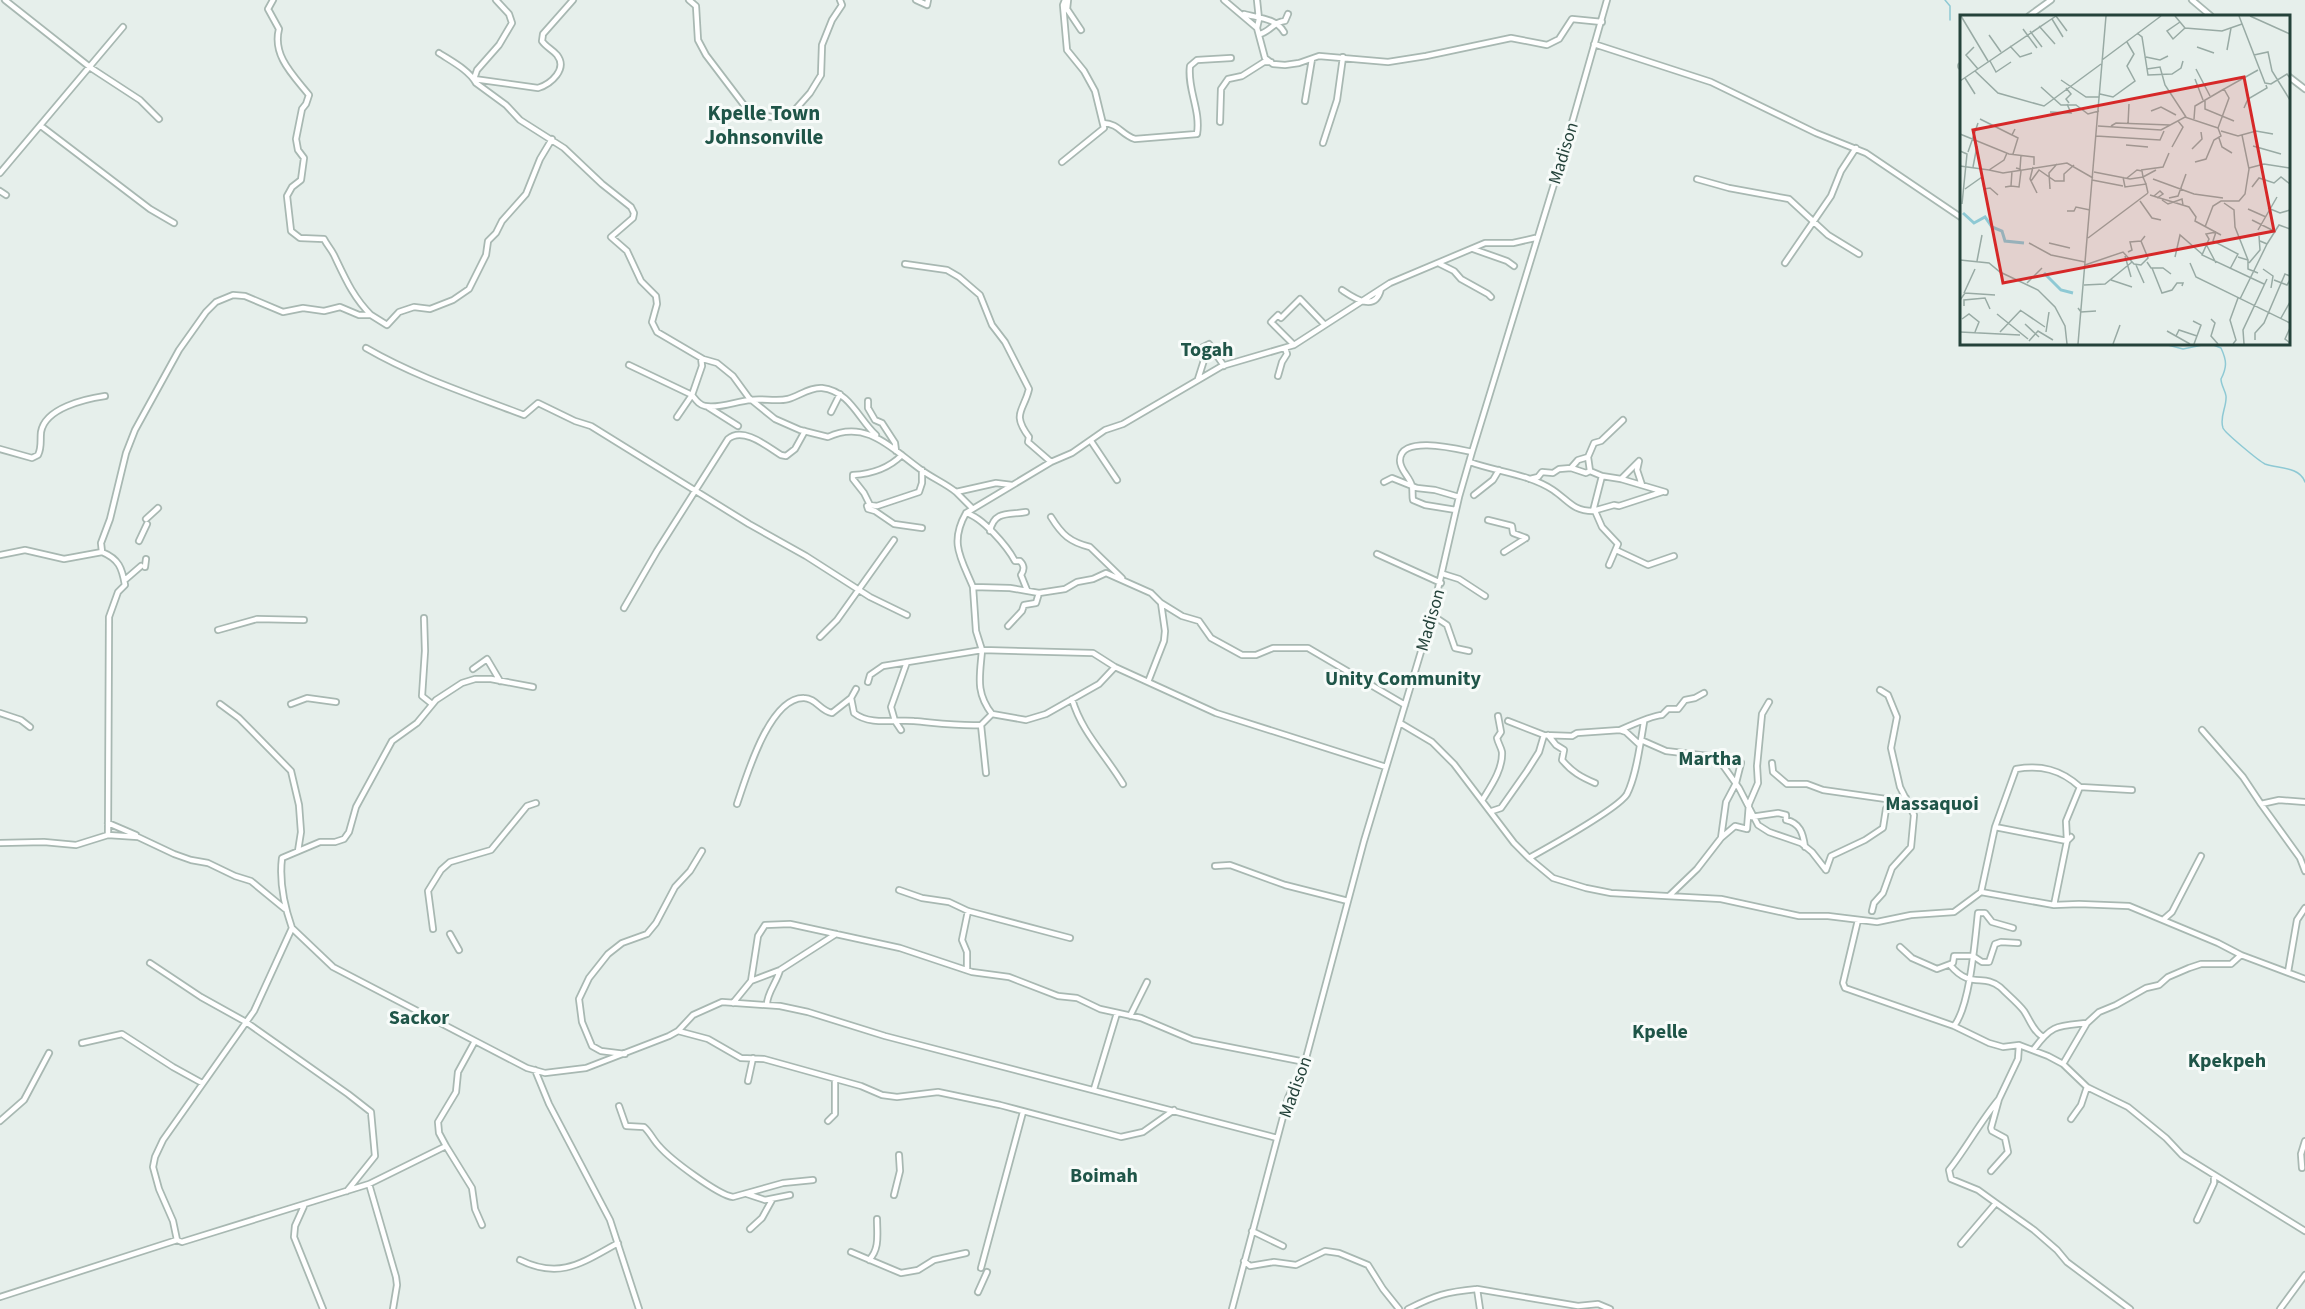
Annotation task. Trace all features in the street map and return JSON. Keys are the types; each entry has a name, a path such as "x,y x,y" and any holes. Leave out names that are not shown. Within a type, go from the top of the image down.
{"street":[{"path":"4,0 91,68 140,100 159,119"},
{"path":"273,0 268,9 279,29 276,39 281,58 309,95 302,109 296,139 298,150 304,158 302,180 286,196 291,231 300,238 324,239 333,253 341,274 351,286 352,294 371,315 387,325 399,312 414,307 430,309 453,300 469,289 486,255 488,241 526,194 540,159 552,139"},
{"path":"474,79 477,70 499,45 513,23 509,14 496,0"},
{"path":"474,79 538,88 548,85 557,76 560,61 558,56 542,41 543,34 573,0"},
{"path":"690,0 696,6 698,40 705,55 750,113 777,118 794,111 810,93 821,75 822,45 832,20 842,5 840,0"},
{"path":"916,0 927,4 928,0"},
{"path":"1066,0 1067,9 1081,30"},
{"path":"1062,162 1104,128 1095,92 1084,71 1066,50 1063,5 1066,0"},
{"path":"1224,0 1258,31 1264,33 1276,23"},
{"path":"1257,0 1261,50 1265,58 1271,62"},
{"name":"Madison","path":"1232,1309 1288,1098 1305,1062 1386,767 1441,583 1459,497 1607,0"},
{"path":"2030,15 2051,0"},
{"path":"2192,0 2210,15"},
{"path":"1240,13 1276,23 1285,21 1288,14"},
{"path":"1220,122 1221,89 1228,79 1242,76 1264,62 1285,65 1319,56 1388,62 1511,38 1547,45 1559,39 1572,19 1602,22"},
{"path":"1276,23 1284,32"},
{"path":"0,173 91,68 123,27"},
{"path":"1594,44 1711,82 1816,133 1856,148 1960,217"},
{"path":"438,53 506,105 520,120 552,139 631,207 634,213 633,218 611,237 627,251 641,281 656,296 657,304 652,322 654,328 675,344 717,363 775,419 805,432 828,437 840,431 853,431 878,437"},
{"path":"1323,143 1337,100 1343,57"},
{"path":"1103,123 1113,124 1126,136 1135,140 1197,134 1198,111 1189,76 1190,66 1197,60 1231,58"},
{"path":"1305,101 1312,59"},
{"path":"2290,77 2305,89"},
{"path":"40,126 150,209 174,223"},
{"path":"1785,263 1831,196 1841,171 1856,148"},
{"path":"1697,179 1729,188 1789,199 1828,235 1859,254"},
{"path":"0,191 6,195"},
{"path":"1115,667 1099,684 1046,714 1026,720 993,714 979,690 982,650 976,631 973,587 956,543 959,526 966,513 1051,462 1072,453 1105,430 1123,424 1160,404 1198,379 1224,366 1294,345 1390,283 1440,264 1485,243 1513,243 1535,238"},
{"path":"1473,249 1507,261 1514,266"},
{"path":"905,264 947,270 980,295 992,325 1005,342 1029,389 1019,416 1029,437 1028,442 1051,462"},
{"path":"1440,264 1491,297"},
{"path":"1342,290 1360,302"},
{"path":"102,552 101,543 110,519 126,453 135,430 179,350 206,312 216,302 233,295 244,296 283,312 303,308 324,310 340,307 359,315 371,315"},
{"path":"1294,345 1271,322 1278,315 1281,318 1300,299 1324,324"},
{"path":"1198,379 1205,357 1199,349 1209,344 1224,366"},
{"path":"366,348 468,394 524,415 538,403 591,426 883,605 908,615"},
{"path":"1278,376 1287,354 1285,348"},
{"path":"677,417 692,394 702,366 700,357"},
{"path":"629,365 692,394 700,405 708,407 738,426"},
{"path":"708,407 752,399 785,400 809,390 823,388 840,394 878,437 921,470 956,492 972,508"},
{"path":"831,412 840,394"},
{"path":"0,449 32,458 38,455 42,448 41,432 46,420 80,400 105,396"},
{"path":"868,400 867,408 875,420 882,423 895,443 896,451"},
{"path":"1590,471 1588,457 1594,443 1601,441 1623,420"},
{"path":"624,608 694,491 732,436 736,434 757,440 786,456 795,449 805,432"},
{"path":"1091,441 1117,480"},
{"path":"1456,510 1414,502 1412,486 1400,462 1403,452 1408,448 1435,445 1472,452"},
{"path":"902,455 886,468 853,475 853,479 870,505 877,506 920,492 921,470"},
{"path":"1571,468 1578,460 1588,457"},
{"path":"1620,479 1639,461 1637,470 1642,485"},
{"path":"1470,462 1528,479 1551,489 1580,511 1619,506 1665,492 1571,468 1558,469 1553,473 1542,472 1538,477 1528,479"},
{"path":"1474,495 1493,480 1499,470"},
{"path":"1602,476 1594,511 1602,527 1618,544 1609,565"},
{"path":"1384,482 1392,478 1412,486 1459,497"},
{"path":"956,492 996,483 1012,485"},
{"path":"870,505 867,506 868,509 875,511 894,525 922,528"},
{"path":"139,542 146,522 158,508"},
{"path":"990,531 993,520 998,515 1026,512"},
{"path":"966,513 975,515 1002,542 1015,561 1023,564 1024,571 1021,575 1027,590"},
{"path":"1051,517 1061,534 1090,547 1126,582"},
{"path":"1488,520 1512,526 1513,533 1526,538 1504,552"},
{"path":"820,637 837,620 894,540"},
{"path":"0,555 25,550 64,559 102,552 113,556 120,564 125,585 118,592 109,617 108,835"},
{"path":"1616,550 1648,565 1674,556"},
{"path":"1377,554 1441,583"},
{"path":"126,579 143,567 146,559"},
{"path":"973,587 1027,590 1039,593 1065,589 1077,582 1093,579 1106,573 1151,593 1161,603 1182,616 1199,621 1211,638 1242,655 1257,655 1273,648 1308,648 1405,705"},
{"path":"1443,574 1459,579 1485,596"},
{"path":"1008,626 1024,605 1036,603 1039,593"},
{"path":"1148,682 1164,641 1161,603"},
{"path":"1432,615 1447,625 1455,648 1469,651"},
{"path":"424,618 425,651 422,696 432,704"},
{"path":"218,630 257,619 304,620"},
{"path":"868,682 870,675 883,666 982,650 1093,653 1115,667 1216,713 1386,767"},
{"path":"473,669 488,659 500,681"},
{"path":"901,730 895,721 891,707 907,662"},
{"path":"533,687 475,679 462,683 432,704 417,723 392,741 356,807 347,835 342,840 320,842 282,858 281,883 285,909 292,928 333,967 475,1041 544,1073 586,1068 625,1054 669,1036 693,1015 722,1002 767,1004 808,1012 885,1036 1277,1138"},
{"path":"737,804 755,753 769,724 787,703 803,698 813,700 823,710 832,712 851,698 856,688"},
{"path":"1872,911 1874,903 1883,893 1892,868 1911,847 1914,815 1900,787 1891,748 1897,717 1888,695 1880,690"},
{"path":"1508,721 1546,735 1572,736 1577,733 1620,730 1644,722 1656,715 1662,715 1668,709 1678,709 1685,700 1704,693"},
{"path":"291,704 307,698 336,702"},
{"path":"851,698 854,713 858,716 882,721 912,720 956,726 981,725 993,714"},
{"path":"1072,699 1078,719 1123,784"},
{"path":"1749,807 1758,783 1757,766 1762,714 1769,702"},
{"path":"220,704 239,718 291,771 299,805 301,832 298,851"},
{"path":"0,712 21,720 30,727"},
{"path":"1483,799 1492,786 1502,762 1502,750 1497,738 1502,732 1498,716"},
{"path":"1529,858 1580,828 1626,796 1641,742 1644,722"},
{"path":"1400,723 1432,742 1454,764 1483,799 1514,843 1553,878 1611,893 1721,899 1799,916 1828,916 1877,922 1911,915 1954,912 1980,892 1995,827 2016,769 2039,766 2071,779 2080,787 2132,790"},
{"path":"981,725 986,773"},
{"path":"1620,730 1641,742 1666,751 1717,757 1736,783 1749,807 1751,817 1747,829 1735,826 1721,838 1697,869 1669,896"},
{"path":"2202,730 2243,777 2300,858 2305,871"},
{"path":"1492,811 1501,808 1539,752 1546,735"},
{"path":"1546,735 1564,750 1563,759 1575,774 1595,783"},
{"path":"1721,838 1726,802 1736,783 1741,763"},
{"path":"1772,763 1773,772 1788,784 1807,784 1823,790 1893,800 1906,798"},
{"path":"2054,905 2069,839 2066,821 2080,787"},
{"path":"1751,817 1769,832 1784,836 1805,847 1826,870 1831,856 1865,840 1883,828 1886,809 1893,800"},
{"path":"2260,804 2279,800 2305,802"},
{"path":"434,929 428,891 441,870 450,862 491,850 527,806 536,803"},
{"path":"1751,817 1778,813 1786,815 1786,820 1793,822 1803,833 1805,847"},
{"path":"108,823 174,855 208,863 251,881 285,909"},
{"path":"1995,827 2069,839"},
{"path":"0,843 44,842 76,845 108,835 138,837"},
{"path":"625,1054 601,1051 592,1046 582,1022 579,999 589,978 608,954 622,943 647,934 656,923 675,887 690,871 702,851"},
{"path":"2164,919 2172,912 2201,856"},
{"path":"1215,866 1230,865 1285,885 1348,901"},
{"path":"898,890 922,898 949,902 968,911 1070,938"},
{"path":"1980,892 2054,905 2129,906 2305,980"},
{"path":"2288,972 2297,920 2305,908"},
{"path":"967,970 968,952 962,940 968,911"},
{"path":"1954,1026 1965,1005 1974,956 1978,913 1985,913 1992,922 2013,928"},
{"path":"1858,920 1843,983 1845,988 1954,1026 1996,1046 2019,1045 2034,1049 2063,1065 2087,1087 2128,1107 2166,1138 2182,1155 2305,1231"},
{"path":"751,981 758,936 765,925 790,924 900,948 967,970 1009,977 1058,996 1077,998 1100,1009 1141,1018 1193,1040 1305,1062"},
{"path":"177,1240 173,1221 159,1189 153,1167 154,1157 202,1083 254,1011 292,928"},
{"path":"450,934 459,950"},
{"path":"732,1004 751,981 780,970 837,934"},
{"path":"1900,947 1912,958 1937,969 1953,963 1954,956 1974,956 1982,962 1989,962 1995,944 2001,942 2019,944"},
{"path":"2063,1065 2087,1023 2099,1012 2146,988 2159,985 2168,977 2201,964 2231,964 2241,955"},
{"path":"150,963 201,997 246,1022 371,1112 375,1155 347,1191"},
{"path":"1950,964 1958,974 1968,980 1997,985 2021,1008 2032,1022 2036,1033 2043,1037"},
{"path":"767,1004 767,997 774,987 780,970"},
{"path":"1130,1016 1147,982"},
{"path":"741,1003 742,992"},
{"path":"1094,1089 1117,1013"},
{"path":"2034,1049 2054,1027 2087,1023"},
{"path":"678,1030 708,1039 741,1058 764,1059 861,1086 882,1095 897,1097 938,1092 1121,1137 1143,1132 1174,1110"},
{"path":"82,1042 122,1034 202,1083"},
{"path":"475,1041 458,1072 456,1092 438,1122 439,1133 472,1188 475,1209 482,1225"},
{"path":"1991,1171 2008,1152 2005,1138 1992,1131 1991,1128 1999,1099 2014,1069 2019,1045"},
{"path":"0,1121 24,1100 49,1053"},
{"path":"748,1082 753,1058"},
{"path":"535,1070 549,1104 598,1194 618,1243 639,1309"},
{"path":"828,1121 834,1114 836,1079"},
{"path":"2071,1119 2081,1106 2087,1087"},
{"path":"1999,1099 1982,1119 1965,1149 1949,1170 1952,1179 1978,1190 2034,1230 2067,1262 2122,1307 2130,1309"},
{"path":"619,1106 626,1126 644,1127 668,1156 710,1187 721,1190 727,1196 733,1197 783,1183 813,1180"},
{"path":"981,1268 1023,1112"},
{"path":"2301,1168 2301,1154 2305,1141"},
{"path":"0,1297 41,1287 177,1240 182,1242 369,1184 446,1146"},
{"path":"894,1195 900,1171 899,1155"},
{"path":"2197,1220 2214,1183 2214,1174"},
{"path":"369,1184 396,1277 393,1309"},
{"path":"745,1193 765,1200 790,1195"},
{"path":"750,1229 762,1218 772,1200"},
{"path":"1961,1244 1996,1203"},
{"path":"304,1206 295,1226 294,1237 323,1309"},
{"path":"869,1260 875,1254 877,1219"},
{"path":"1252,1231 1283,1246"},
{"path":"520,1260 550,1268 573,1268 618,1243"},
{"path":"1244,1260 1250,1266 1274,1262 1293,1264 1324,1251 1339,1253 1368,1265 1399,1309"},
{"path":"851,1252 901,1273 918,1270 934,1260 966,1253"},
{"path":"978,1292 987,1272"},
{"path":"2280,1309 2305,1275"},
{"path":"1408,1309 1434,1296 1453,1291 1477,1289 1578,1306 1598,1304 1610,1309"},
{"path":"1477,1289 1480,1309"}],"waterway":[{"path":"1945,0 1950,6 1950,20"},
{"path":"2168,345 2183,349 2202,345"},
{"path":"2214,345 2221,348 2225,360 2221,379 2226,396 2222,420 2225,431 2265,464 2298,473 2305,482"}],"district":[{"name":"Kpelle Town Johnsonville","path":"764,125"},
{"name":"Togah","path":"1207,349"},
{"name":"Unity Community","path":"1403,678"},
{"name":"Martha","path":"1710,758"},
{"name":"Massaquoi","path":"1932,803"},
{"name":"Sackor","path":"419,1017"},
{"name":"Kpelle","path":"1660,1031"},
{"name":"Kpekpeh","path":"2227,1060"},
{"name":"Boimah","path":"1104,1175"}]}
